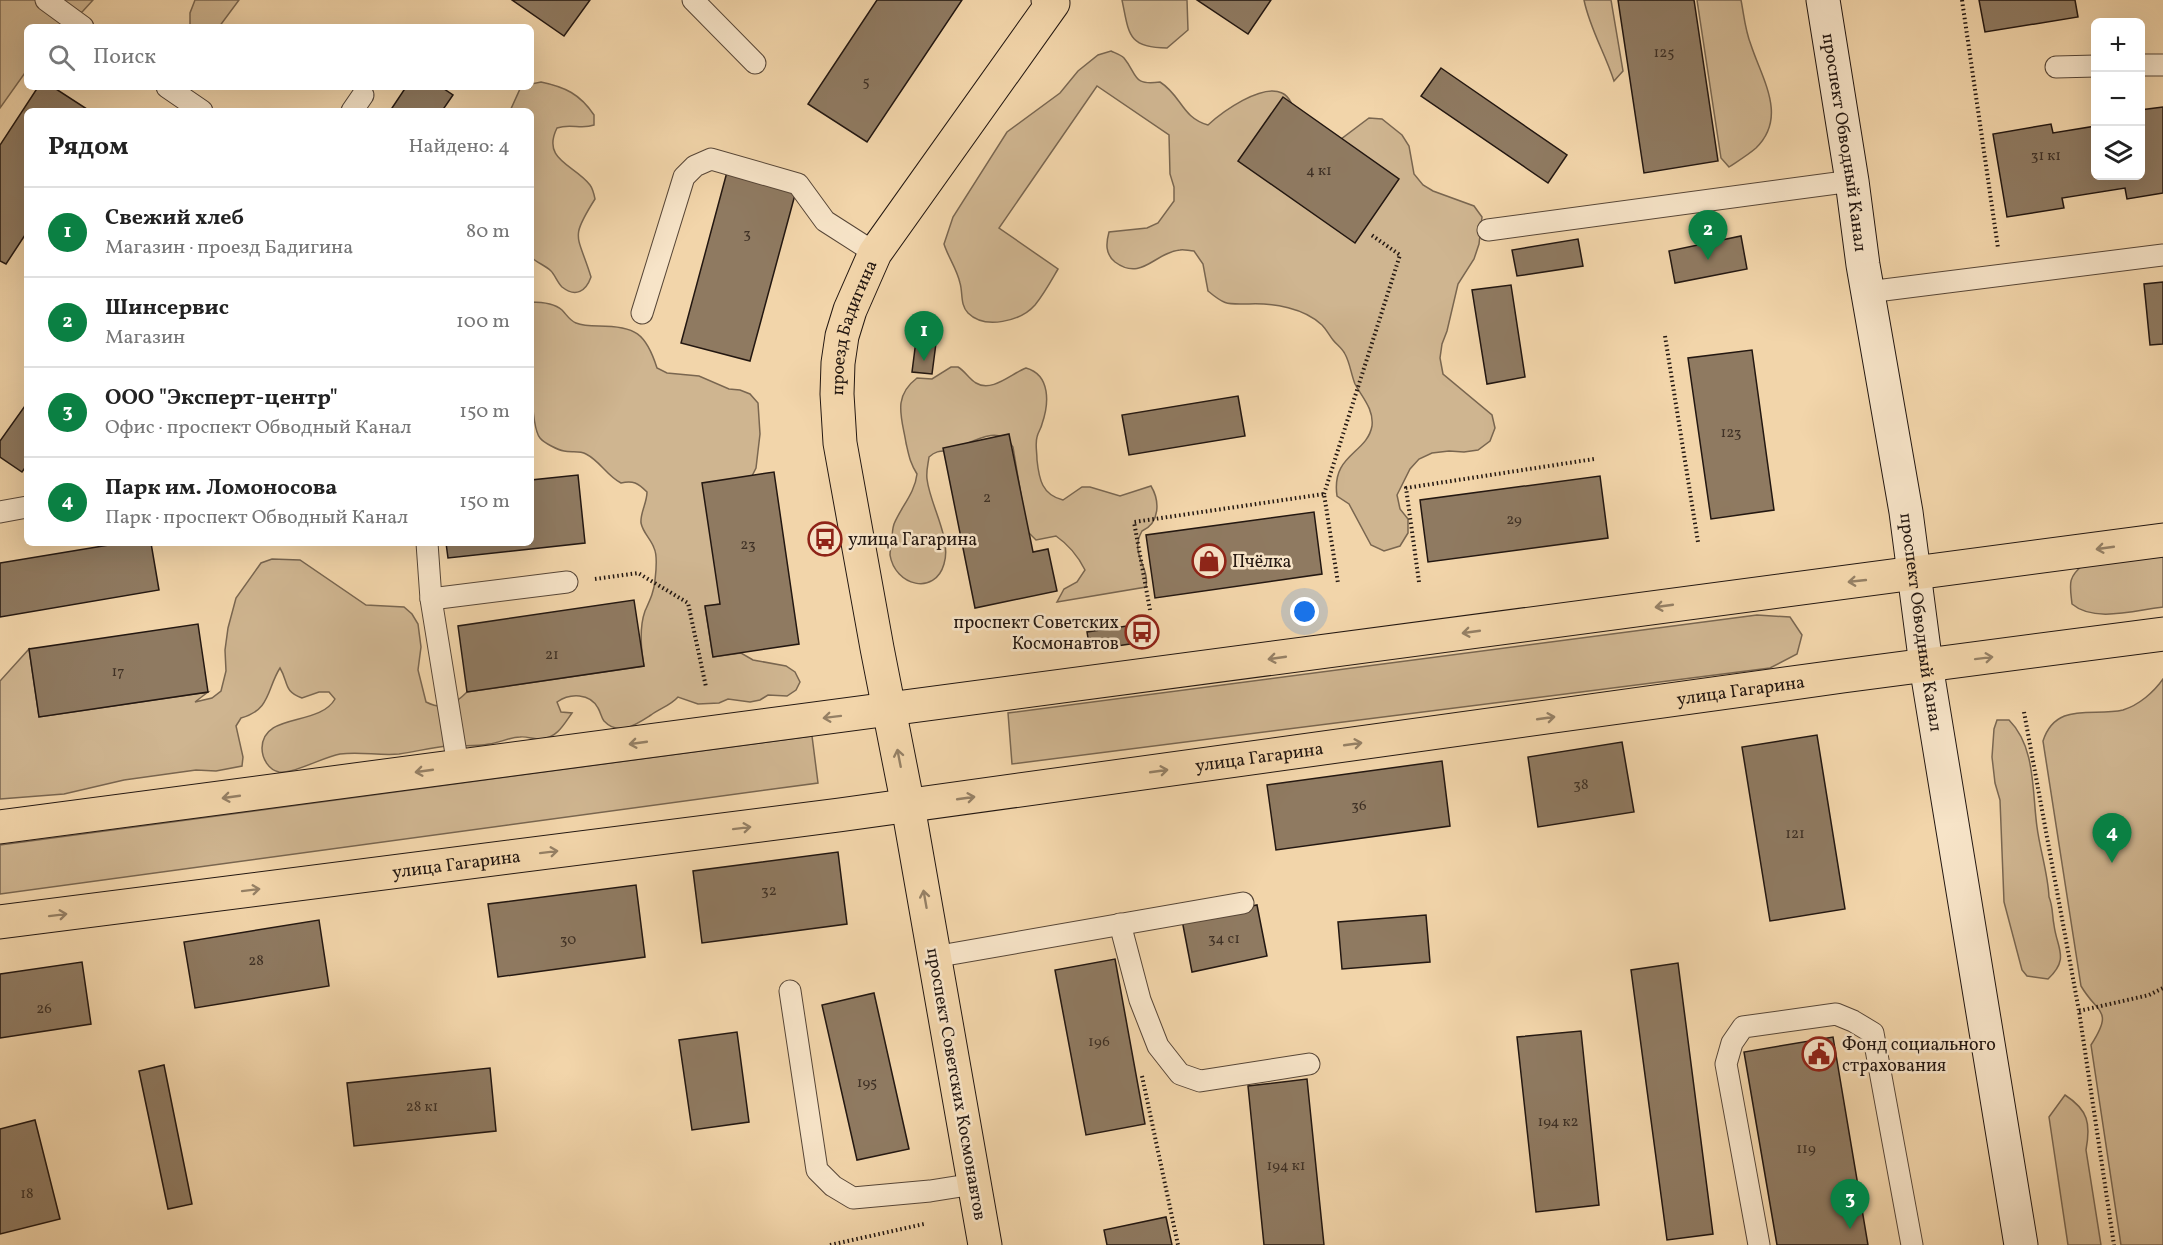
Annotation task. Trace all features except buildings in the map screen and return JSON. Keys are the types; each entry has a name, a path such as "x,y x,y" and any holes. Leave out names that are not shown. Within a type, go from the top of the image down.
{"main road":[{"name":"проспект Обводный Канал","path":"1823,0 1868,292 1916,574 1926,665 2021,1245"},
{"name":"проезд Бадигина","path":"890,710 840,443 837,394 842,336 858,288 875,253 1052,1"},
{"path":"0,827 2163,540"},
{"name":"улица Гагарина","path":"0,922 908,806 2163,634"},
{"name":"проспект Советских Космонавтов","path":"890,710 985,1245"}],"lane":[{"path":"46,0 79,24"},
{"path":"693,0 755,63"},
{"path":"2145,65 2163,65"},
{"path":"2056,67 2091,66"},
{"path":"171,90 198,108"},
{"path":"642,313 684,177 695,166 711,159 798,184 825,221 875,253"},
{"path":"1488,230 1852,181"},
{"path":"1868,292 2163,255"},
{"path":"0,512 24,508"},
{"path":"427,546 431,599 458,766"},
{"path":"431,599 567,582"},
{"path":"934,957 1243,903"},
{"path":"1120,924 1140,1000 1158,1046 1180,1074 1200,1082 1309,1064"},
{"path":"790,991 817,1170 833,1186 853,1197 930,1191 974,1184"},
{"path":"1759,1245 1725,1064 1732,1043 1743,1027 1836,1014 1873,1033 1912,1245"}],"path":[{"path":"1962,0 2001,275"},
{"path":"1338,583 1324,494 1400,255 1370,234"},
{"path":"1665,336 1698,542"},
{"path":"1419,582 1406,488 1594,459"},
{"path":"1150,610 1134,522 1324,494"},
{"path":"567,582 638,573 688,603 706,687"},
{"path":"2024,712 2079,1011 2115,1245"},
{"path":"2079,1011 2149,995 2163,988"},
{"path":"1140,1070 1178,1245"},
{"path":"830,1245 924,1224"}],"shaded area":[{"path":"0,0 93,0 68,24 24,24 24,74 0,108"},
{"path":"195,0 239,0 221,24 190,24 190,13"},
{"path":"1122,0 1187,0 1188,30 1167,48 1137,42 1129,30"},
{"path":"1584,0 1611,0 1623,71 1614,81 1590,21"},
{"path":"1697,0 1741,0 1749,39 1770,98 1770,124 1765,136 1756,148 1729,167 1721,158"},
{"path":"1111,51 1124,58 1140,81 1160,82 1192,117 1208,125 1243,100 1253,95 1274,91 1285,95 1300,114 1337,142 1369,118 1382,119 1402,135 1409,146 1414,174 1423,185 1474,206 1482,217 1479,244 1474,259 1458,284 1440,358 1443,374 1492,415 1495,428 1490,441 1478,450 1432,453 1419,459 1410,469 1397,495 1400,509 1408,519 1408,533 1400,546 1384,551 1371,545 1349,504 1337,496 1339,471 1364,443 1369,435 1372,420 1369,409 1355,384 1345,354 1322,325 1307,314 1288,308 1268,304 1223,302 1208,291 1203,264 1194,251 1171,252 1141,268 1133,269 1115,262 1109,255 1107,244 1109,232 1147,228 1158,223 1174,201 1174,187 1170,174 1169,135 1097,86 999,228 1058,269 1050,283 1029,311 1012,319 984,321 975,318 965,310 959,278 944,244 953,217 1007,132 1060,93 1078,71 1098,55"},
{"path":"541,82 571,92 594,115 594,125 557,128 553,139 556,155 584,178 593,190 595,199 582,222 578,237 591,277 583,289 576,292 562,287 551,271 534,259 534,108 511,108 520,90 534,90 534,83"},
{"path":"534,302 555,306 579,324 630,330 643,339 657,368 667,373 699,376 729,389 750,394 758,403 760,434 756,468 752,476 720,604 705,607 713,657 741,653 753,660 786,666 795,672 800,682 796,690 787,696 768,695 750,702 728,699 719,703 698,704 678,697 640,722 622,729 610,726 604,721 598,708 590,699 574,696 557,702 561,712 572,713 560,729 548,738 516,737 484,745 442,747 399,754 340,754 279,772 272,769 265,760 262,748 265,737 281,724 327,708 335,699 329,692 319,692 302,698 296,695 289,689 280,668 263,704 258,710 241,718 236,726 243,757 242,766 216,771 196,770 124,780 64,794 0,799 0,681 29,649 39,717 208,692 195,702 212,698 221,691 226,671 225,650 228,628 236,598 261,563 272,559 300,560 366,605 404,607 412,614 418,624 421,647 418,670 426,702 432,705 448,705 467,692 644,666 641,631 645,611 654,588 656,564 654,548 641,523 647,492 635,483 621,483 616,480 586,454 567,452 548,444 540,438 536,429"},
{"path":"951,367 958,367 974,381 989,386 1026,368 1040,377 1047,399 1036,440 1037,460 1043,485 1056,498 1063,500 1082,487 1090,487 1120,496 1151,486 1156,498 1157,511 1152,523 1142,531 1138,546 1146,587 1057,602 1064,589 1077,582 1085,570 1073,551 1056,536 1036,540 1027,531 1013,447 1008,440 994,435 951,450 936,452 929,457 927,479 943,533 946,554 944,564 939,574 924,583 907,580 899,574 893,566 890,555 893,528 914,487 917,474 911,463 906,443 901,416 901,400 909,385 917,378 932,379"},
{"path":"2163,555 2163,607 2103,614 2081,610 2072,604 2072,578 2083,565"},
{"path":"1757,615 1790,617 1802,635 1797,654 1770,668 1012,764 1008,713"},
{"path":"2163,679 2163,1245 2121,1245 2091,1045 2102,1025 2102,1018 2098,1008 2081,986 2043,741 2049,728 2066,715 2111,712 2129,708 2146,697"},
{"path":"1997,720 2009,720 2018,731 2024,743 2031,770 2038,836 2060,953 2059,965 2048,979 2027,976 2022,970 2004,902 2000,800 1995,783 1992,757"},
{"path":"812,736 818,783 0,894 0,845"},
{"path":"2065,1095 2079,1106 2088,1125 2086,1150 2101,1245 2068,1245 2049,1117"}],"place":[{"name":"Шинсервис","path":"1708,260"},
{"name":"Свежий хлеб","path":"924,361"},
{"name":"улица Гагарина","path":"825,539"},
{"name":"Пчёлка","path":"1209,561"},
{"name":"проспект Советских Космонавтов","path":"1142,632"},
{"name":"Парк им. Ломоносова","path":"2112,863"},
{"name":"Фонд социального страхования","path":"1819,1054"},
{"name":"ООО \"Эксперт-центр\"","path":"1850,1229"}]}
